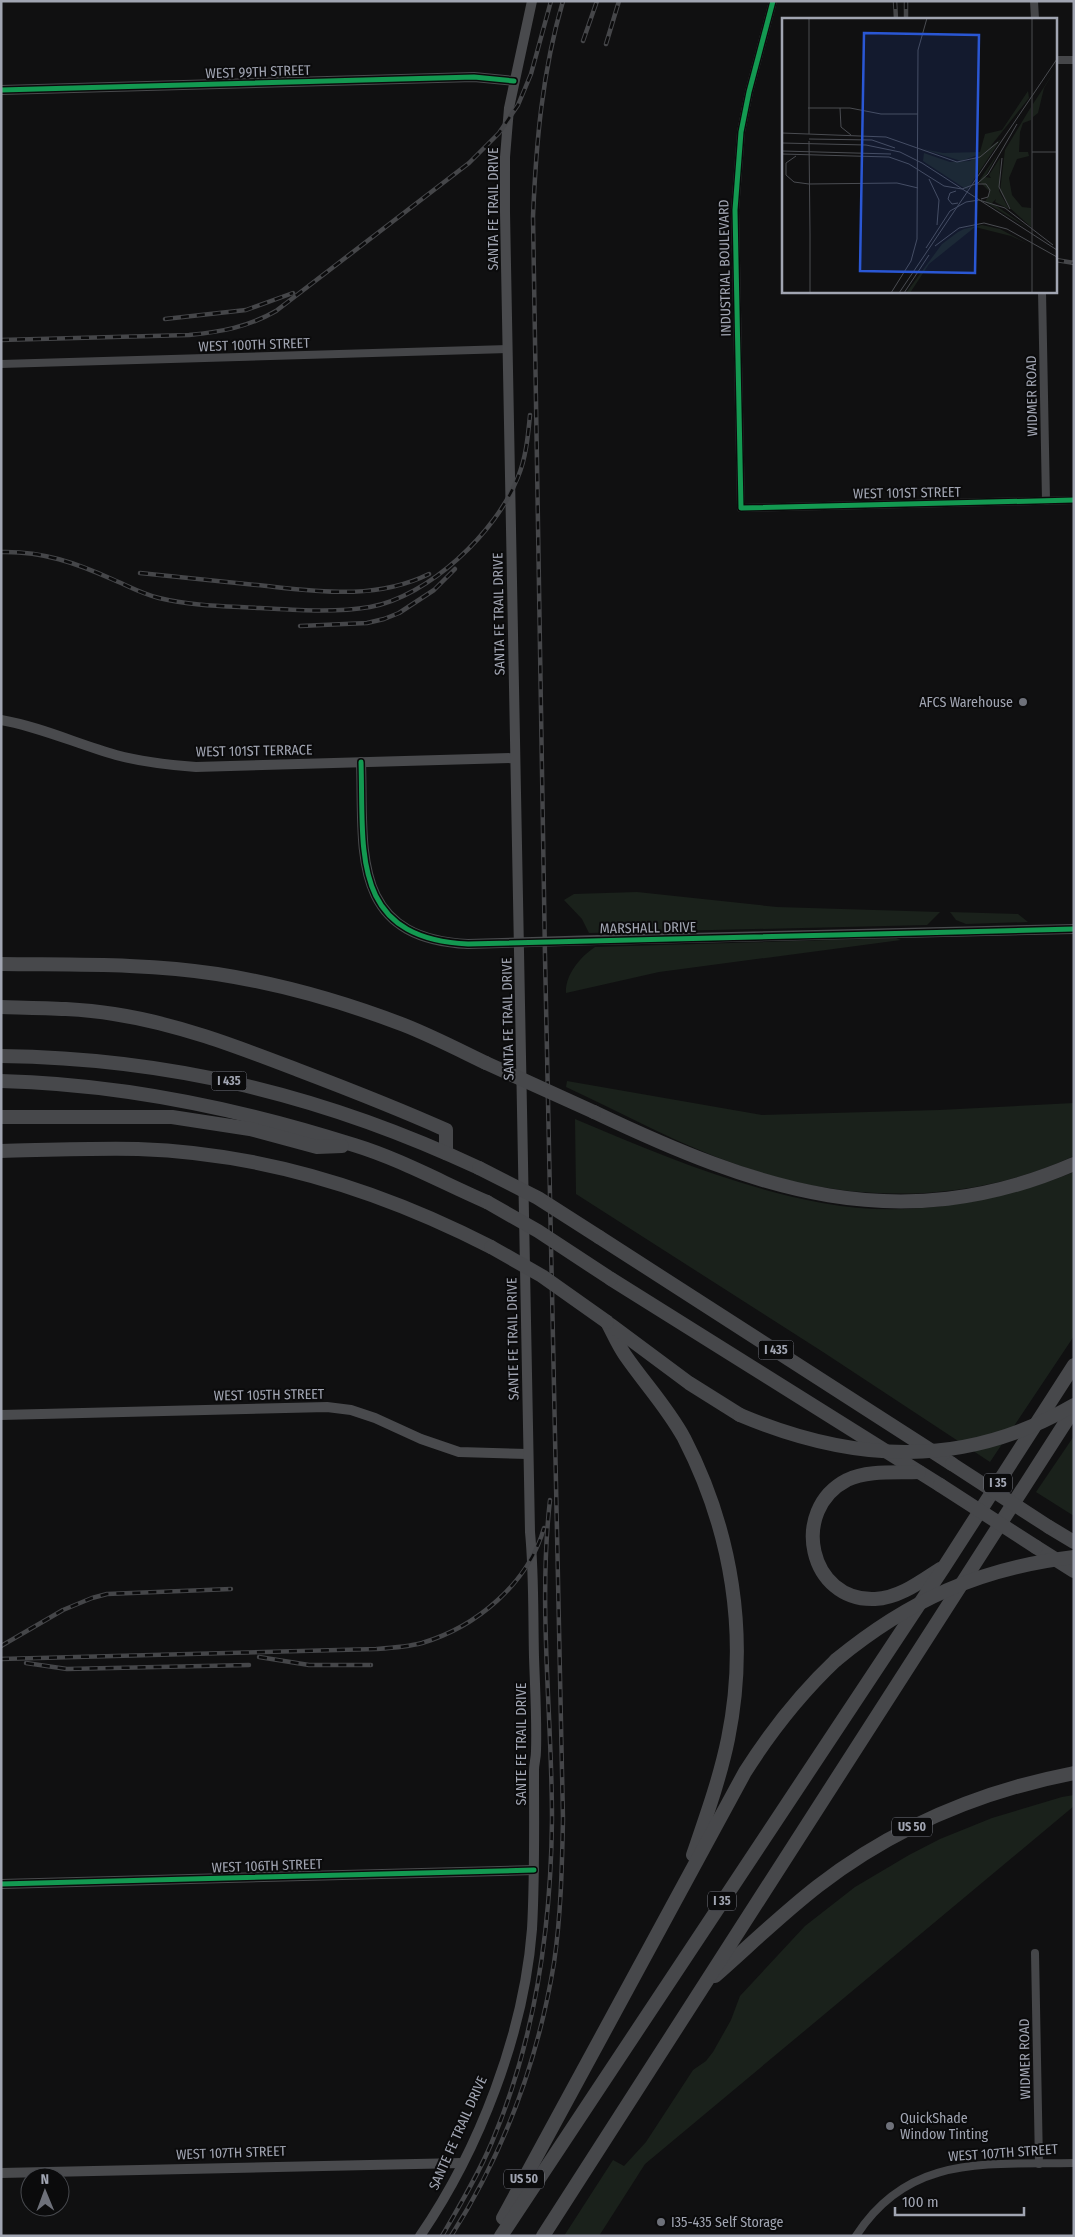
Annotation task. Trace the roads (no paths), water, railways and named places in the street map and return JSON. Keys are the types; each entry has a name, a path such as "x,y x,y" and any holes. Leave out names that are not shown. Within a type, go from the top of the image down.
{"highway":[{"path":"1,964 116,965 166,968 217,974 274,985 343,1004 404,1025 688,1155 729,1171 785,1188 840,1198 892,1201 944,1199 1018,1184 1074,1164"},
{"path":"1,1007 61,1008 114,1014 175,1026 209,1036 404,1111 446,1130 446,1153"},
{"name":"I 435","path":"1,1056 86,1060 176,1071 220,1079 308,1101 355,1116 446,1153 546,1203 1074,1542"},
{"name":"I 435","path":"1,1081 92,1087 142,1094 235,1113 356,1146 486,1202 538,1231 1074,1571"},
{"path":"1,1117 172,1117 250,1129 317,1147 356,1146"},
{"path":"1,1151 139,1150 247,1161 311,1174 367,1192 445,1223 542,1276 695,1387 740,1415 770,1428 819,1443 866,1451 919,1452 966,1446 991,1440 1047,1420 1074,1407"},
{"path":"607,1322 626,1355 663,1403 683,1437 702,1476 721,1532 733,1588 736,1618 737,1676 728,1739 716,1786 683,1886"},
{"name":"I 35","path":"501,2236 944,1567 1074,1365"},
{"name":"I 35","path":"542,2236 1074,1407"},
{"path":"1057,1435 1074,1423"},
{"path":"919,1472 862,1475 838,1486 826,1498 816,1514 812,1530 815,1557 825,1576 833,1583 850,1594 868,1599 895,1595 944,1567"},
{"name":"US 50","path":"493,2236 745,1772 763,1744 795,1702 836,1660 881,1625 909,1608 942,1592 1000,1570 1074,1557"},
{"name":"US 50","path":"702,1989 791,1908 826,1880 872,1848 919,1823 981,1797 1028,1783 1074,1773"}],"main road":[{"name":"SANTA FE TRAIL DRIVE","path":"526,1229 514,758 505,157 509,108 532,1"},
{"name":"WEST 99TH STREET","path":"1,90 474,77 514,81"},
{"name":"WEST 101ST TERRACE","path":"1,720 47,731 116,755 170,765 196,767 514,758"},
{"name":"MARSHALL DRIVE","path":"361,762 364,856 367,875 376,897 392,916 420,936 447,943 1074,929"},
{"name":"SANTE FE TRAIL DRIVE","path":"420,2236 448,2192 497,2083 518,2010 532,1930 536,1726 528,1454 526,1229"},
{"name":"WEST 105TH STREET","path":"1,1415 327,1407 351,1410 375,1418 420,1439 458,1452 528,1454"},
{"name":"WEST 106TH STREET","path":"1,1884 534,1870"},
{"name":"WEST 107TH STREET","path":"1,2173 462,2163"}],"street":[{"name":"INDUSTRIAL BOULEVARD","path":"741,508 735,210 737,168 749,92 772,1"},
{"path":"1034,1 1035,18"},
{"path":"1058,60 1074,60"},
{"name":"WIDMER ROAD","path":"1042,292 1046,501"},
{"name":"WEST 100TH STREET","path":"1,364 508,349"},
{"name":"WEST 101ST STREET","path":"741,508 1074,500"},
{"name":"WIDMER ROAD","path":"1035,1953 1039,2164"},
{"name":"WEST 107TH STREET","path":"856,2236 873,2213 900,2189 935,2172 975,2166 1074,2163"}],"railway":[{"path":"1,340 201,334 245,325 276,311 469,163 499,133 518,105 531,74 551,1"},
{"path":"451,2236 470,2204 503,2139 528,2070 539,2035 554,1963 561,1891 563,1819 545,956 533,217 541,108 550,54 563,1"},
{"path":"583,41 597,1"},
{"path":"606,44 619,1"},
{"path":"895,1 896,18"},
{"path":"906,1 906,18"},
{"path":"1058,260 1074,263"},
{"path":"165,319 246,310 293,293"},
{"path":"1,552 16,552 59,559 86,568 147,594 184,603 315,610 343,610 370,607 392,601 415,590 437,576 477,540 508,498 521,470 525,455 530,415"},
{"path":"300,626 367,623 384,619 399,613 434,590 455,569"},
{"path":"140,573 301,590 344,592 387,588 429,574"},
{"path":"442,2236 481,2166 507,2103 530,2024 538,1984 544,1943 551,1861 552,1819 545,1620 545,1580 550,1500"},
{"path":"1,1659 376,1649 422,1643 462,1626 480,1614 513,1585 526,1567 544,1528"},
{"path":"1,1646 63,1610 107,1594 231,1589"},
{"path":"259,1657 309,1665 371,1665"},
{"path":"26,1663 67,1669 249,1665"}],"place":[{"name":"AFCS Warehouse","path":"1023,702"},
{"name":"QuickShade Window Tinting","path":"890,2126"},
{"name":"I35-435 Self Storage","path":"661,2222"}]}
